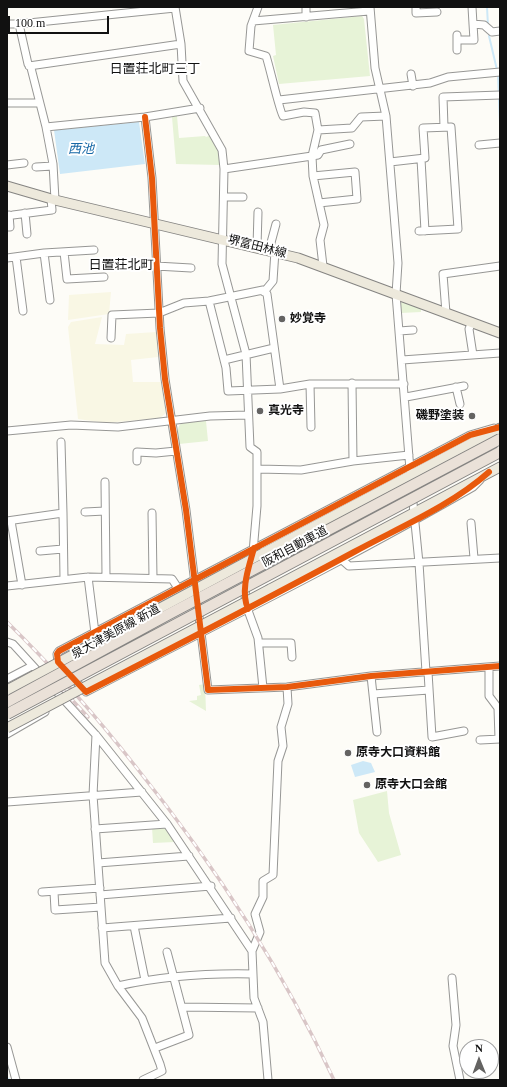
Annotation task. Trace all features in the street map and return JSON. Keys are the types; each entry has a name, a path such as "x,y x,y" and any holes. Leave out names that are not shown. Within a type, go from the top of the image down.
{"highway":[{"name":"阪和自動車道","path":"7,702 178,609 500,439"},
{"name":"阪和自動車道","path":"7,714 500,452"}],"main road":[{"name":"堺富田林線","path":"7,186 53,199 257,247 323,266 500,333"},
{"name":"泉大津美原線 新道","path":"7,690 263,553 410,471 500,428"},
{"path":"7,728 270,589 414,516 500,466"}],"street":[{"path":"258,7 253,21 249,51 266,56 280,113 283,116 304,112 315,113 318,130 312,156 313,176 324,225 320,240 323,266"},
{"path":"306,7 306,17"},
{"path":"458,50 457,38 474,40 472,7"},
{"path":"7,24 175,8 181,44 183,81 200,108 222,150 224,168 224,239 222,264 246,354 250,447 257,452 258,469 254,548 248,566 246,588 248,609 259,643 263,688"},
{"path":"253,21 306,17 370,9 375,68 386,116 390,162 398,263 396,294 406,397 410,471 420,564 427,672 430,690 432,738 464,730"},
{"path":"415,21 416,10 437,12"},
{"path":"7,227 10,226 11,215 52,210 53,199 53,166 46,127 19,24"},
{"path":"473,24 484,25 492,32 500,31"},
{"path":"29,66 181,44"},
{"path":"278,100 430,84 448,77 500,72"},
{"path":"411,74 413,86"},
{"path":"444,127 443,97 500,95"},
{"path":"7,103 39,103"},
{"path":"46,127 145,117 200,108"},
{"path":"318,130 352,128 361,117 386,116"},
{"path":"145,117 152,178 159,313 165,379 195,580 200,634 208,690 287,687 371,676 500,666"},
{"path":"390,162 425,158 423,128 451,127 458,229 422,231 421,159"},
{"path":"480,145 500,143"},
{"path":"224,168 318,155 321,150 350,144"},
{"path":"7,165 24,163"},
{"path":"36,166 53,166"},
{"path":"313,176 355,172 357,199 319,203"},
{"path":"224,197 243,197"},
{"path":"257,247 258,212"},
{"path":"25,213 27,234"},
{"path":"111,338 112,315 159,313 184,303 209,301 230,296 264,292 273,281 272,251 276,224"},
{"path":"7,258 44,253 94,250"},
{"path":"64,252 67,279 104,277"},
{"path":"44,253 50,300"},
{"path":"16,257 23,311"},
{"path":"156,266 192,268"},
{"path":"446,313 443,274 500,266"},
{"path":"264,292 267,294 280,389"},
{"path":"209,301 224,360 228,390 248,391 280,389 310,384 404,384"},
{"path":"472,322 469,329 473,355"},
{"path":"399,331 412,330"},
{"path":"224,360 274,348"},
{"path":"402,360 500,353"},
{"path":"352,383 352,461"},
{"path":"310,384 311,427"},
{"path":"406,397 464,386"},
{"path":"456,387 460,404"},
{"path":"430,392 432,401"},
{"path":"7,431 71,425 118,427 210,416 248,415"},
{"path":"61,442 64,579"},
{"path":"137,461 137,452 156,454 176,451"},
{"path":"258,469 301,470 352,461 409,456"},
{"path":"410,471 254,548 96,633 59,651 57,654 58,662 86,692 342,559 414,516"},
{"path":"105,482 106,576"},
{"path":"84,512 105,511"},
{"path":"22,585 9,521 62,513"},
{"path":"152,513 153,578"},
{"path":"471,523 474,558"},
{"path":"40,551 63,549"},
{"path":"342,559 349,566 420,564 474,558 500,558"},
{"path":"7,586 64,579 106,576 172,579 178,588"},
{"path":"88,577 96,633"},
{"path":"7,642 13,644 96,735 142,792 167,824 252,950"},
{"path":"259,643 291,643 292,657"},
{"path":"7,679 32,666"},
{"path":"480,740 500,739 498,708 489,696 489,667"},
{"path":"371,676 377,732"},
{"path":"268,1080 266,1036 263,1022 254,998 252,950 260,932 255,914 263,897 263,881 273,875 278,761 283,746 281,727 288,704 287,687"},
{"path":"373,694 430,690"},
{"path":"7,734 65,701"},
{"path":"96,735 93,795 105,963 118,986 142,1018 155,1048 162,1071 143,1080"},
{"path":"7,802 142,792"},
{"path":"95,829 167,824"},
{"path":"98,863 189,856"},
{"path":"42,892 210,886"},
{"path":"54,892 55,910 101,906"},
{"path":"102,928 231,918"},
{"path":"134,926 145,980"},
{"path":"155,1048 189,1035 172,976 167,952"},
{"path":"118,986 172,976 214,973 253,974"},
{"path":"452,978 456,1025 453,1046 460,1080"},
{"path":"182,1007 258,1008"},
{"path":"7,1046 16,1080"}],"shaded area":[{"path":"111,292 109,314 68,320 69,295"},
{"path":"102,317 95,344 124,345 126,334 156,332 158,357 131,360 133,382 161,382 166,413 160,418 106,423 78,419 68,327 71,322"}],"green space":[{"path":"362,16 364,19 370,76 279,84 273,56 276,55 273,25"},
{"path":"177,116 179,138 206,137 211,135 219,149 220,165 176,164 172,117"},
{"path":"402,302 421,309 421,312 401,313 400,303"},
{"path":"206,421 208,441 179,444 179,425 186,422"},
{"path":"205,684 206,711 189,701 197,700 197,696 201,695 199,685"},
{"path":"387,791 389,813 401,855 378,862 359,833 353,800"},
{"path":"152,827 165,828 175,842 153,843"}],"water":[{"name":"西池","path":"139,122 145,164 60,174 54,130"},
{"path":"363,761 371,763 375,772 355,777 351,765"}],"waterway":[{"path":"487,7 488,26"},
{"path":"489,36 497,70"},
{"path":"498,74 500,123"}],"railway":[{"path":"7,622 41,656 90,711 136,767 192,841 219,879 269,957 314,1038 334,1080"},
{"path":"61,688 88,717"}],"cycle path":[{"path":"145,117 152,178 160,328 165,379 186,510 208,690 287,687 371,676 500,666"},
{"path":"489,472 458,495 424,516 86,692 58,662 57,654 59,651 470,435 500,427"},
{"path":"248,609 245,586 254,548"}],"place":[{"name":"妙覚寺","path":"282,319"},
{"name":"真光寺","path":"260,411"},
{"name":"磯野塗装","path":"472,416"},
{"name":"原寺大口資料館","path":"348,753"},
{"name":"原寺大口会館","path":"367,785"}],"district":[{"name":"日置荘北町三丁","path":"155,70"},
{"name":"日置荘北町","path":"121,266"}]}
